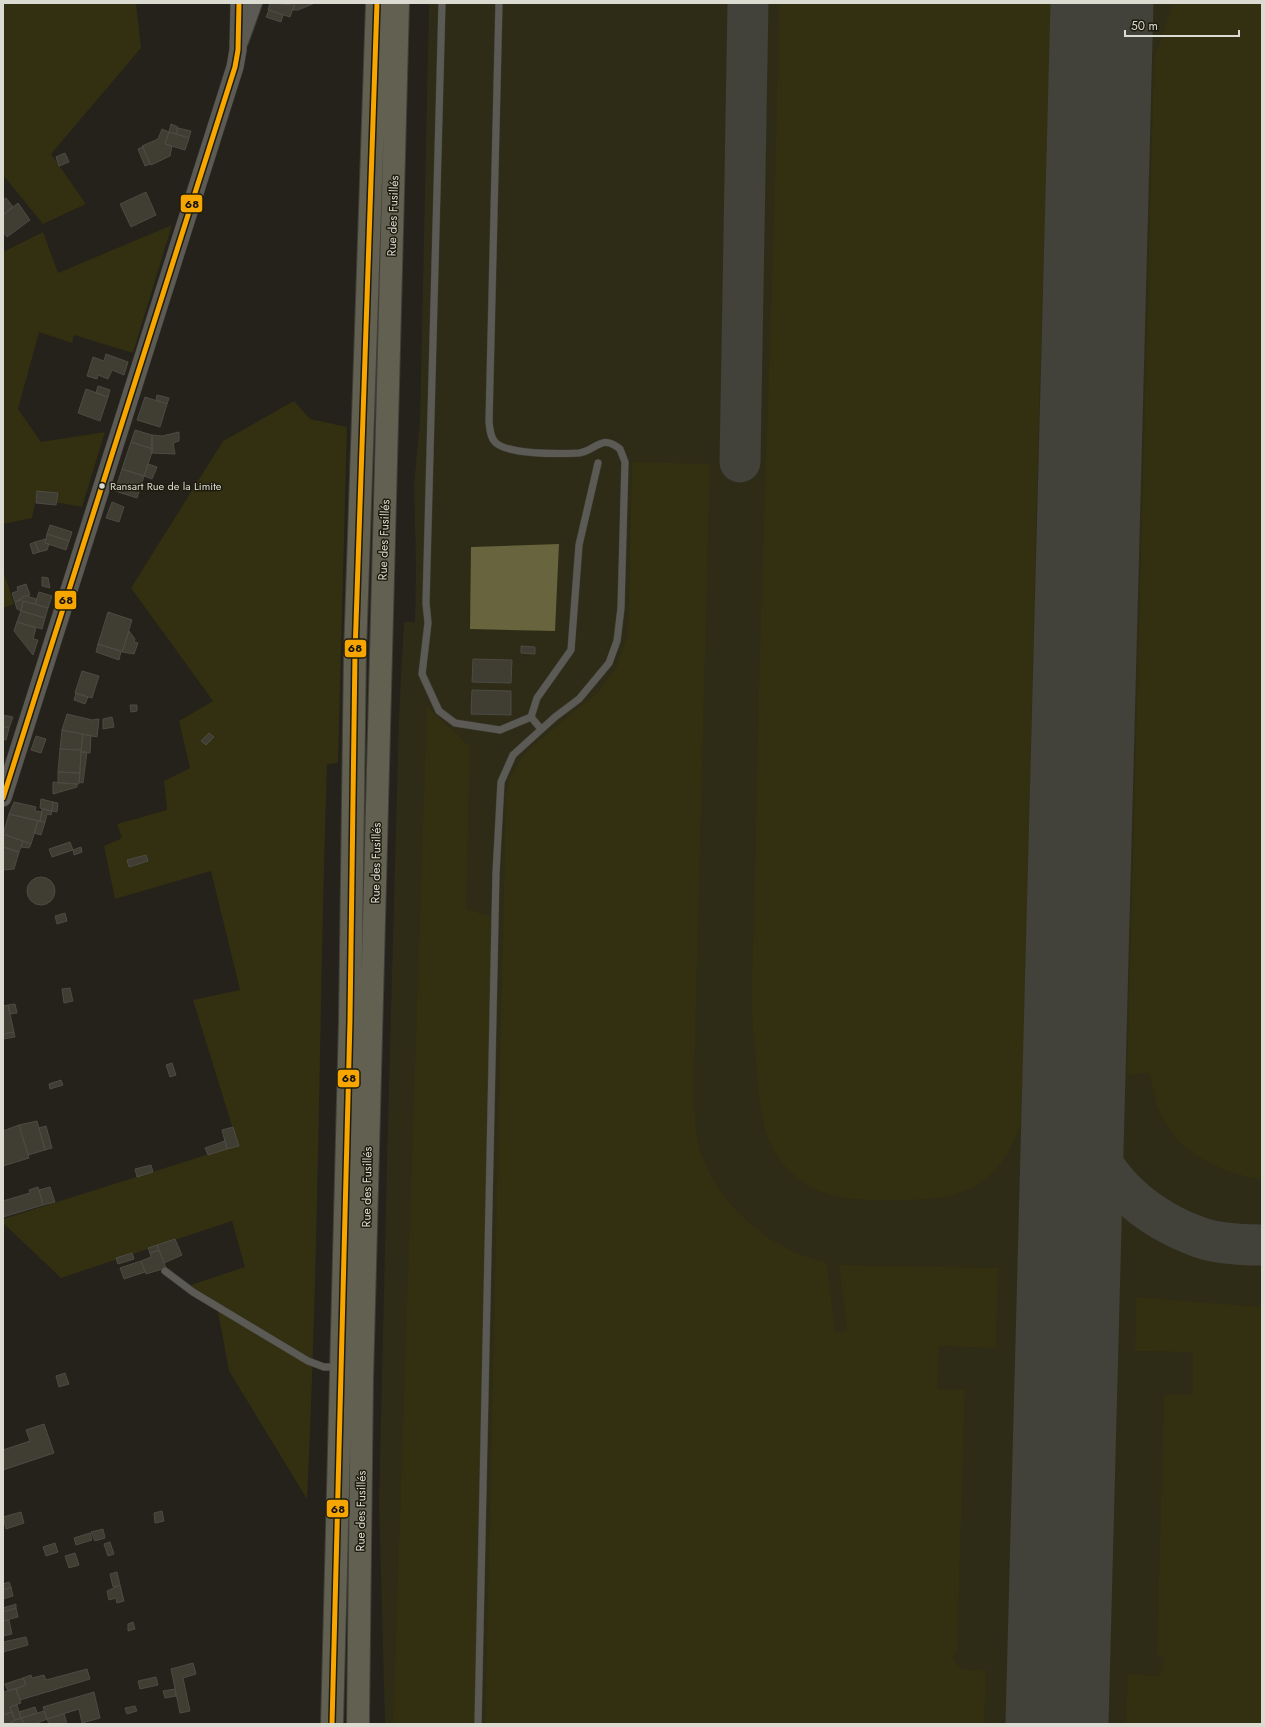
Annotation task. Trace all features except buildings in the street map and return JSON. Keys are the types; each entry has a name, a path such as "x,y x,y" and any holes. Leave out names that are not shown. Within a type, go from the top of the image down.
{"highway":[{"name":"Rue des Fusillés","path":"332,1724 350,1020 355,645 377,3"},
{"name":"Rue des Fusillés","path":"358,1724 362,1381 398,3"}],"street":[{"path":"3,798 235,67 238,50 239,3"},
{"path":"238,50 255,3"}],"lane":[{"path":"442,3 429,449 426,602 428,623 422,674 438,711 455,724 500,730 531,718"},
{"path":"478,1724 496,880 501,782 513,755 555,717 579,699 609,663 617,641 621,608 624,462 620,449 608,443 597,444 579,453 518,452 503,448 495,442 490,434 489,422 499,3"},
{"path":"531,718 537,698 571,650 579,545 598,463"},
{"path":"531,718 541,729"},
{"path":"165,1272 193,1292 308,1361 324,1366 340,1367"}],"shaded area":[{"path":"3,3 136,3 141,48 51,154 86,204 43,224 3,175"},
{"path":"429,3 1262,3 1262,1724 385,1724 379,1503 387,1159 399,715 404,622 415,622 416,568 414,485 420,421"},
{"path":"779,3 1052,3 1038,444 1022,1121 1009,1151 1001,1164 991,1174 980,1183 967,1190 953,1195 936,1198 914,1200 860,1200 830,1195 816,1190 791,1173 780,1160 768,1137 759,1101 752,1024 752,978 759,680 775,196"},
{"path":"1173,3 1262,3 1262,1180 1213,1165 1186,1148 1165,1122 1157,1106 1149,1073 1127,1075 1154,59"},
{"path":"172,225 133,353 74,335 72,343 39,332 18,409 41,442 105,432 82,507 36,499 32,518 3,524 3,252 43,232 58,273"},
{"path":"294,401 310,419 347,427 338,763 327,764 314,1315 307,1499 229,1371 217,1306 193,1292 191,1285 245,1267 232,1221 61,1278 3,1223 3,1219 238,1145 193,1000 240,990 211,871 115,899 104,846 122,838 117,824 167,810 164,781 190,768 179,721 213,701 131,588 223,441"},
{"path":"632,462 710,464 694,1102 698,1142 711,1176 732,1206 759,1231 794,1252 827,1263 835,1332 847,1331 839,1265 998,1268 996,1348 939,1346 937,1389 965,1390 957,1652 953,1657 958,1666 965,1670 986,1670 984,1724 485,1724 506,795 510,778 518,763 529,749 599,691 616,668 628,634"},
{"path":"559,544 555,631 470,629 471,547"},
{"path":"3,570 14,604 3,608"},
{"path":"427,706 470,747 466,909 496,918 478,1724 393,1724"},
{"path":"1136,1297 1262,1307 1262,1724 1126,1724 1128,1674 1159,1676 1164,1659 1157,1655 1164,1395 1193,1394 1193,1352 1135,1351"}],"taxiway":[{"path":"740,462 748,3"},
{"path":"1100,77 1111,28 1122,3"},
{"path":"1076,1039 1077,1087 1084,1126 1093,1148 1119,1185 1154,1215 1174,1227 1203,1239 1237,1244 1262,1245"}],"runway":[{"path":"1057,1724 1102,3"}],"transit line":[{"name":"68","path":"3,798 235,67 238,50 239,3"},
{"name":"68","path":"332,1724 350,1020 355,653 377,3"}],"place":[{"name":"Ransart Rue de la Limite","path":"102,486"}]}
